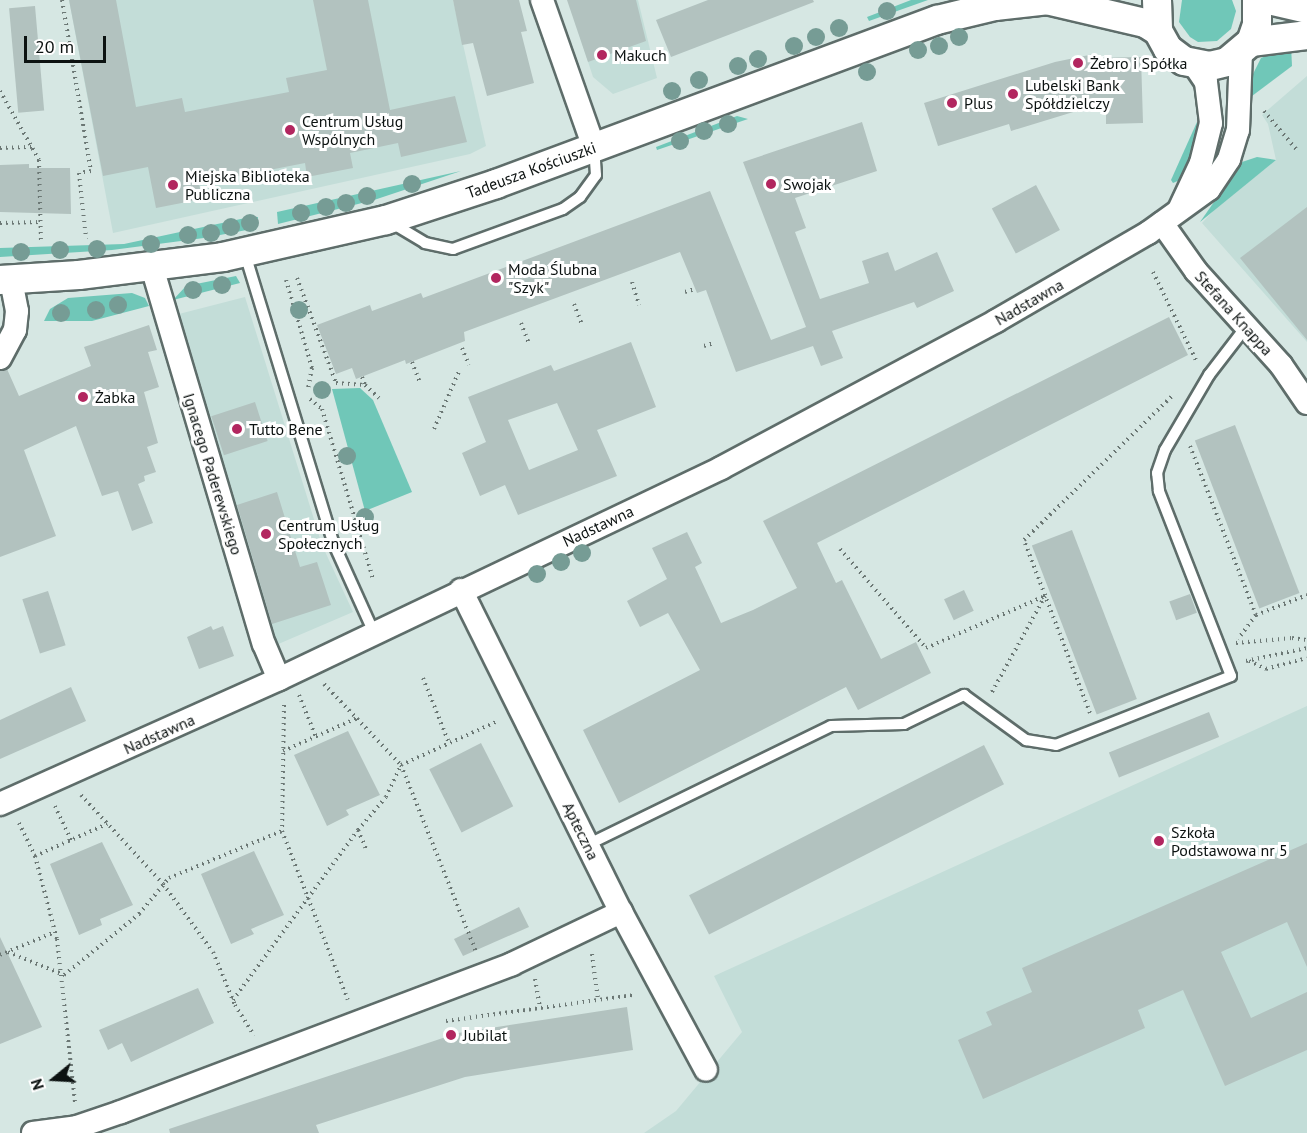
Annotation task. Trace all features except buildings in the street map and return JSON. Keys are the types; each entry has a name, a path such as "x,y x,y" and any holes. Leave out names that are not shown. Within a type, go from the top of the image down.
{"street":[{"path":"542,0 594,148"},
{"name":"Tadeusza Kościuszki","path":"6,280 152,267 244,253 386,220 594,148 943,18 995,6 1048,0 1145,23 1158,31"},
{"path":"1157,0 1158,31 1176,56 1194,64 1227,62 1246,47 1257,25 1257,0"},
{"path":"1269,0 1307,9"},
{"path":"1246,47 1307,34"},
{"name":"Nadstawna","path":"0,804 287,690 374,633 805,425 996,321 1170,217 1209,189 1229,159 1238,130 1246,47"},
{"path":"1170,217 1201,164 1210,123 1206,82 1194,64"},
{"name":"Stefana Knappa","path":"1170,217 1196,271 1281,365 1307,403"},
{"name":"Ignacego Paderewskiego","path":"152,267 264,644 287,690"},
{"path":"0,358 15,330 17,311 6,280"},
{"name":"Apteczna","path":"461,590 621,912 706,1070"},
{"path":"33,1133 77,1127 263,1058 486,973 621,912"}],"lane":[{"path":"386,220 425,243 445,249 459,247 573,204 596,175 594,148"},
{"path":"244,253 333,542 374,633"},
{"path":"587,845 831,726 904,724 964,695 1036,744 1068,743 1231,675 1159,490 1158,465 1180,423 1219,359 1246,327"}],"path":[{"path":"62,0 90,171 79,173 86,240"},
{"path":"0,91 34,147 39,160 41,241"},
{"path":"1257,104 1296,149"},
{"path":"0,148 34,147"},
{"path":"0,223 40,222"},
{"path":"1153,272 1201,369"},
{"path":"297,278 336,383 365,385"},
{"path":"286,280 312,368 308,391 310,399 322,409 376,587"},
{"path":"632,282 639,305"},
{"path":"685,292 695,289"},
{"path":"574,304 582,325"},
{"path":"520,323 529,344"},
{"path":"704,346 714,343"},
{"path":"462,348 470,365"},
{"path":"412,362 420,383"},
{"path":"434,429 460,369"},
{"path":"362,377 365,385 379,398"},
{"path":"1097,731 1024,540 1184,385"},
{"path":"1180,423 1256,615"},
{"path":"840,549 926,648 1045,596"},
{"path":"1222,654 1235,643 1256,615 1307,595"},
{"path":"983,709 1045,596"},
{"path":"1235,643 1292,638 1307,640"},
{"path":"1261,658 1307,648"},
{"path":"1249,660 1266,669 1307,658"},
{"path":"423,678 449,743"},
{"path":"322,681 402,765 486,973"},
{"path":"287,690 316,736"},
{"path":"287,690 283,751 282,831 357,1022"},
{"path":"283,751 357,718"},
{"path":"233,1000 358,830 386,798 402,765 496,722"},
{"path":"79,792 163,884 213,952 233,1000 253,1032 263,1058"},
{"path":"54,803 71,840"},
{"path":"17,820 35,856 55,932 63,975 77,1127"},
{"path":"35,856 107,824"},
{"path":"358,830 366,849"},
{"path":"63,975 139,914 163,884 282,831"},
{"path":"0,956 55,932"},
{"path":"8,952 63,975"},
{"path":"592,954 597,1000"},
{"path":"535,979 540,1008"},
{"path":"446,1021 634,995"}],"shaded area":[{"path":"69,0 453,0 486,146 470,154 113,233"},
{"path":"568,0 638,0 657,78 613,94 593,77"},
{"path":"1307,76 1307,342 1202,223 1220,204 1276,160 1268,124 1262,115"},
{"path":"245,297 322,545 353,612 276,645 175,315"},
{"name":"Szkoła Podstawowa nr 5","path":"1307,706 1307,1133 644,1133 676,1111 742,1032 714,976"}],"green space":[{"path":"911,0 928,0 869,21 867,17"},
{"path":"1182,0 1232,0 1236,11 1231,29 1217,41 1198,42 1190,37 1179,22"},
{"path":"1291,46 1292,66 1252,96 1251,78 1261,58"},
{"path":"737,116 748,119 657,150 656,147"},
{"path":"1197,122 1199,129 1192,154 1180,180 1173,183 1171,180"},
{"path":"1257,157 1276,160 1200,222 1242,162"},
{"path":"461,171 374,200 278,224 277,212"},
{"path":"258,217 257,228 204,238 112,250 0,257 0,248 124,244"},
{"path":"236,276 240,283 173,300 186,286"},
{"path":"132,293 145,298 149,306 92,321 44,321 50,309 68,298"},
{"path":"360,388 373,400 412,492 365,511 332,389"}],"place":[{"name":"Makuch","path":"602,55"},
{"name":"Żebro i Spółka","path":"1078,63"},
{"name":"Lubelski Bank Spółdzielczy","path":"1013,94"},
{"name":"Plus","path":"952,103"},
{"name":"Centrum Usług Wspólnych","path":"290,130"},
{"name":"Swojak","path":"771,184"},
{"name":"Miejska Biblioteka Publiczna","path":"173,185"},
{"name":"Moda Ślubna \"Szyk\"","path":"496,278"},
{"name":"Żabka","path":"83,397"},
{"name":"Tutto Bene","path":"237,429"},
{"name":"Centrum Usług Społecznych","path":"266,534"},
{"name":"Szkoła Podstawowa nr 5","path":"1159,841"},
{"name":"Jubilat","path":"451,1035"}]}
